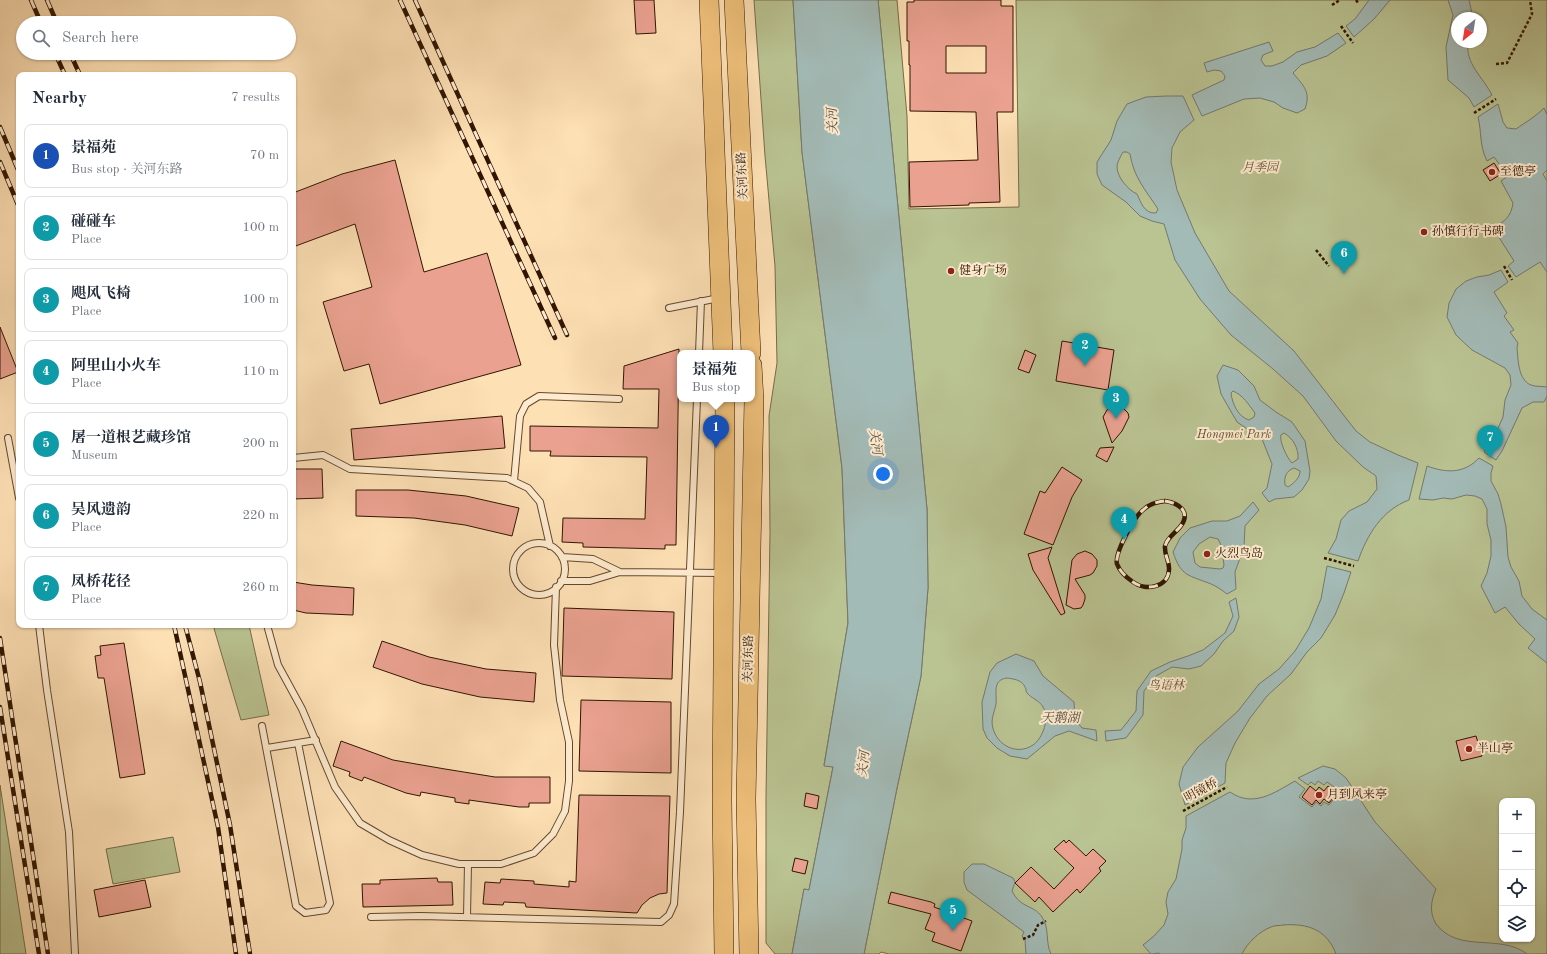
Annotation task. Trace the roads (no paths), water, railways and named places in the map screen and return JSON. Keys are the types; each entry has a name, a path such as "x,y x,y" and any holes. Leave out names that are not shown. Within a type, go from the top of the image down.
{"main road":[{"path":"709,0 723,350"},
{"name":"关河东路","path":"734,0 751,350"},
{"path":"724,954 722,800 725,402"},
{"name":"关河东路","path":"749,954 746,799 754,402"}],"lane":[{"path":"669,308 721,297"},
{"path":"699,350 701,301"},
{"path":"514,481 520,416 526,404 539,396 619,399"},
{"path":"371,917 421,916 661,922 669,915 674,904 680,812 697,402"},
{"path":"8,438 16,482"},
{"path":"296,458 323,455 350,469 507,478 528,488 540,502 550,546"},
{"path":"541,543 550,546 557,551 562,558 564,573 561,581 556,588 549,592 534,594 526,591 515,579 513,570 516,557 524,547 541,543"},
{"path":"562,558 593,559 620,572"},
{"path":"561,581 590,581 620,572 724,573"},
{"path":"268,628 278,665 302,709 335,787 360,823 388,840 422,855 459,864 501,864 534,853 553,834 565,810 569,781 569,742 560,700 554,645 556,588"},
{"path":"39,628 47,690 69,832 75,954"},
{"path":"262,726 296,906 305,913 326,910 330,903 298,743"},
{"path":"267,748 316,740"},
{"path":"468,864 468,917"}],"water":[{"name":"关河","path":"793,0 878,0 927,509 928,588 921,676 864,954 792,954 804,889 809,890 833,767 824,766 848,623 842,468 802,152"},
{"path":"1369,0 1390,0 1374,19 1354,37 1346,26 1355,19"},
{"path":"1448,0 1469,0 1472,12 1452,12"},
{"path":"1451,24 1451,48 1468,48 1469,57 1472,64 1492,95 1474,107 1469,98 1448,80 1446,47"},
{"path":"1338,33 1346,43 1327,56 1301,65 1293,73 1307,94 1305,109 1297,113 1283,108 1274,102 1260,98 1244,99 1202,116 1192,95 1224,80 1225,76 1221,71 1214,70 1207,72 1204,63 1269,42 1273,51 1263,55 1261,60 1265,66 1272,66 1283,62 1297,52 1315,47"},
{"path":"1183,96 1194,120 1180,132 1172,148 1171,162 1177,190 1195,233 1229,291 1294,351 1356,431 1370,442 1418,463 1409,500 1399,504 1391,510 1377,524 1366,542 1358,561 1328,553 1336,539 1341,520 1349,511 1367,502 1377,489 1376,476 1363,467 1336,441 1303,396 1273,369 1231,335 1200,299 1175,260 1164,224 1140,216 1126,202 1102,185 1097,174 1097,162 1111,140 1117,121 1127,104 1146,97","holes":["1123,152 1130,154 1137,177 1158,209 1156,213 1146,210 1137,194 1127,186 1117,171 1118,163"]},
{"path":"1498,104 1503,122 1507,128 1516,129 1544,108 1547,115 1547,170 1543,174 1547,181 1547,272 1540,262 1516,277 1508,266 1514,261 1493,228 1507,218 1511,212 1513,203 1501,181 1508,176 1494,157 1487,161 1484,155 1478,117"},
{"path":"1501,270 1508,282 1494,292 1507,313 1504,316 1514,330 1510,332 1518,343 1517,347 1521,374 1523,379 1531,385 1547,387 1547,396 1544,402 1533,402 1522,408 1502,451 1496,460 1484,452 1494,437 1503,417 1505,400 1511,385 1510,375 1505,368 1472,350 1456,335 1447,317 1449,303 1456,289 1466,281"},
{"path":"1223,365 1238,370 1254,386 1260,400 1292,422 1305,441 1310,471 1309,479 1302,490 1294,497 1275,499 1269,502 1262,493 1267,488 1272,464 1262,439 1237,422 1221,394 1217,376","holes":["1233,391 1240,395 1248,404 1255,413 1254,417 1249,420 1239,413 1233,401 1231,393","1284,433 1287,435 1293,441 1296,448 1298,459 1292,463 1284,449 1281,441 1281,435","1294,468 1300,471 1300,474 1288,487 1285,485 1285,477 1291,469"]},
{"path":"1479,458 1493,466 1491,481 1498,494 1501,504 1506,527 1508,557 1511,567 1519,581 1522,596 1532,609 1547,620 1547,663 1528,648 1535,639 1519,624 1505,607 1495,613 1481,586 1487,573 1491,556 1491,540 1487,524 1487,509 1482,499 1475,496 1466,495 1452,499 1419,499 1427,466 1441,470 1454,471 1467,467"},
{"path":"1253,502 1259,510 1245,526 1244,547 1235,572 1236,589 1227,594 1215,586 1191,577 1183,571 1179,566 1173,552 1180,538 1190,528 1212,521 1227,521 1240,516","holes":["1210,537 1218,539 1221,545 1224,565 1223,568 1200,567 1195,563 1193,552 1199,544"]},
{"path":"1327,566 1351,572 1335,615 1321,638 1307,652 1291,674 1267,696 1250,718 1235,743 1226,763 1225,783 1185,805 1179,784 1183,767 1198,747 1238,711 1259,684 1279,669 1295,651 1309,628 1321,599"},
{"path":"1236,598 1239,617 1234,631 1223,641 1214,654 1201,666 1189,669 1172,667 1156,676 1144,691 1143,715 1126,738 1106,741 1105,731 1121,730 1136,711 1137,691 1151,671 1170,662 1203,650 1225,633 1233,616 1229,602"},
{"name":"天鹅湖","path":"1016,654 1034,661 1043,676 1074,702 1075,719 1082,728 1096,730 1097,741 1069,731 1055,736 1027,759 1010,756 997,748 987,738 983,729 982,702 990,672 997,663","holes":["1007,678 1018,680 1022,683 1026,688 1027,693 1043,707 1045,712 1046,722 1040,738 1033,745 1026,748 1012,749 1006,746 996,736 993,730 992,720 996,704 997,684 1002,679"]},
{"path":"1323,766 1335,769 1346,778 1375,822 1436,889 1432,902 1432,915 1436,924 1445,933 1468,941 1505,945 1516,948 1527,954 1336,954 1327,939 1316,930 1301,925 1283,925 1274,926 1258,934 1250,942 1242,954 1151,954 1143,945 1164,925 1168,914 1166,902 1168,892 1176,879 1182,849 1182,840 1186,828 1186,816 1230,792 1239,797 1255,799 1271,794 1295,781 1305,789 1299,797 1312,807 1316,802 1321,806 1324,802 1329,805 1340,791 1327,782 1324,785 1318,781 1315,785 1311,782 1308,785 1298,778"},
{"path":"972,864 984,864 1013,878 1015,882 1012,891 1016,897 1019,901 1035,910 1042,917 1046,926 1048,945 1051,954 1026,954 1025,940 1022,936 1024,932 967,890 964,882 964,872"}],"railway":[{"path":"31,0 38,16"},
{"path":"47,0 54,16"},
{"path":"400,0 555,338"},
{"path":"415,0 567,335"},
{"path":"58,60 64,72"},
{"path":"73,60 79,72"},
{"path":"0,127 16,165"},
{"path":"0,162 16,200"},
{"path":"1165,501 1179,506 1185,517 1180,527 1169,538 1165,546 1165,552 1169,564 1168,576 1165,581 1155,586 1149,587 1138,585 1120,570 1117,564 1119,552 1126,536 1139,514 1150,505 1165,501"},
{"path":"175,628 218,827 236,954"},
{"path":"186,628 200,682 230,825 250,954"},
{"path":"0,638 48,954"},
{"path":"0,707 39,954"}],"place":[{"name":"至德亭","path":"1492,172"},
{"name":"孙慎行行书碑","path":"1424,232"},
{"name":"健身广场","path":"951,271"},
{"name":"吴风遗韵","path":"1344,274"},
{"name":"碰碰车","path":"1085,366"},
{"name":"飓风飞椅","path":"1116,419"},
{"name":"景福苑","path":"716,448"},
{"name":"凤桥花径","path":"1490,458"},
{"name":"阿里山小火车","path":"1124,540"},
{"name":"火烈鸟岛","path":"1207,554"},
{"name":"半山亭","path":"1469,749"},
{"name":"月到风来亭","path":"1319,795"},
{"name":"屠一道根艺藏珍馆","path":"953,931"}],"park label":[{"name":"月季园","path":"1260,168"},
{"name":"Hongmei Park","path":"1234,435"},
{"name":"鸟语林","path":"1166,686"}]}
